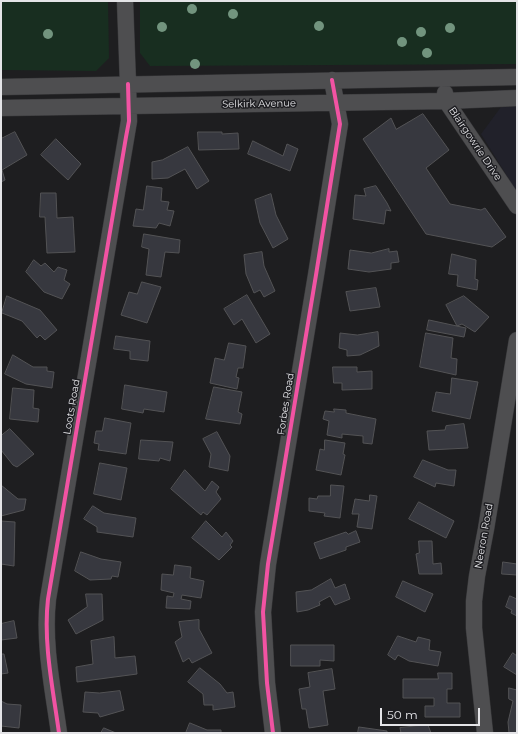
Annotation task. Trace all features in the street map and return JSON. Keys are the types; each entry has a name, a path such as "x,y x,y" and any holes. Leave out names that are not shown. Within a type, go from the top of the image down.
{"street":[{"name":"Loots Road","path":"59,733 50,669 46,626 48,598 129,121 125,1"},
{"path":"1,86 517,77"},
{"name":"Blairgowrie Drive","path":"444,79 446,101 517,206"},
{"name":"Forbes Road","path":"273,733 267,683 263,612 268,564 340,124 332,80"},
{"name":"Selkirk Avenue","path":"1,108 446,101 517,98"},
{"name":"Neeron Road","path":"485,733 474,628 474,601 517,340"}],"shaded area":[{"path":"517,106 517,192 481,134 501,107"}],"green space":[{"path":"1,1 108,1 109,58 96,71 1,70"},
{"path":"140,1 517,1 517,64 150,66 140,53"}],"building":[{"path":"423,114 449,150 426,168 450,204 481,210 485,208 506,237 492,247 426,234 363,139 391,118 396,129"},
{"path":"15,132 27,155 2,170 5,180 1,182 1,139"},
{"path":"198,132 222,132 222,134 238,133 239,149 199,150"},
{"path":"56,139 81,164 68,180 41,155"},
{"path":"253,141 283,156 287,144 298,149 290,171 248,154"},
{"path":"188,147 209,181 197,189 185,169 168,178 152,179 152,162 162,160"},
{"path":"147,186 162,188 161,201 169,202 167,210 174,211 170,226 159,223 156,228 133,226 136,209 143,210"},
{"path":"376,186 391,211 386,210 384,224 353,219 355,195 366,196 364,189"},
{"path":"41,193 56,193 57,218 73,217 75,252 47,253 45,217 40,217"},
{"path":"271,194 276,215 288,239 273,248 260,223 255,200"},
{"path":"144,234 180,240 179,253 165,252 161,277 146,275 149,249 142,247"},
{"path":"389,249 389,252 397,251 399,262 391,263 391,269 369,272 348,269 350,250 371,253"},
{"path":"262,252 264,266 275,291 264,297 260,290 254,293 246,274 244,255"},
{"path":"452,254 476,260 475,279 478,280 477,290 457,286 458,275 449,274"},
{"path":"34,260 41,266 45,263 54,272 58,267 67,270 64,280 70,284 62,299 44,292 26,272"},
{"path":"142,282 161,287 147,323 121,315 129,292 137,294"},
{"path":"376,288 380,307 350,311 346,292"},
{"path":"247,295 270,334 256,343 242,319 234,325 224,309"},
{"path":"7,296 40,310 57,330 45,340 40,335 37,338 22,321 2,313"},
{"path":"464,296 489,317 475,332 462,324 457,326 446,305"},
{"path":"429,320 466,328 464,337 427,330"},
{"path":"378,332 379,346 360,355 347,356 347,350 339,348 340,333 357,335"},
{"path":"426,333 453,338 451,358 457,359 456,375 420,367"},
{"path":"116,336 150,341 148,361 130,359 130,351 114,349"},
{"path":"229,343 246,346 243,368 238,368 236,377 239,378 237,389 210,383 215,358 224,360"},
{"path":"13,355 33,367 47,367 47,371 54,372 52,388 26,384 5,374"},
{"path":"333,367 357,367 357,372 372,371 372,389 342,390 342,383 334,383"},
{"path":"452,378 478,382 470,419 432,411 436,392 450,394"},
{"path":"125,385 167,392 164,412 144,409 143,413 122,409"},
{"path":"214,387 242,392 238,412 242,414 240,424 206,419"},
{"path":"13,388 34,390 33,408 39,409 38,422 10,419"},
{"path":"334,409 346,410 346,413 376,419 372,444 363,443 363,436 342,434 342,438 327,435 329,421 323,419 325,411 334,412"},
{"path":"105,418 131,423 126,454 98,450 99,444 94,443 96,431 102,431"},
{"path":"464,424 468,448 429,450 427,431 445,430 446,426"},
{"path":"10,429 34,454 17,467 13,465 1,450 1,436"},
{"path":"217,432 230,456 228,471 209,467 211,454 203,439"},
{"path":"141,440 173,442 170,461 160,458 159,461 139,459"},
{"path":"325,440 345,443 343,454 345,455 341,475 316,470 320,449 324,450"},
{"path":"423,460 448,470 456,470 454,486 436,483 435,487 414,477"},
{"path":"100,463 127,468 121,500 94,494"},
{"path":"185,470 205,491 212,481 219,487 216,492 221,499 207,515 203,512 201,515 171,489"},
{"path":"1,485 18,499 26,499 24,510 1,516"},
{"path":"331,485 344,486 340,518 324,516 325,513 309,511 309,498 317,499 318,496 330,496"},
{"path":"370,495 377,496 372,529 357,527 359,514 352,514 355,499 369,501"},
{"path":"419,502 454,521 446,538 409,519"},
{"path":"93,506 104,513 136,518 133,537 97,532 97,527 84,519"},
{"path":"1,521 15,522 14,566 1,564"},
{"path":"206,521 222,537 226,532 233,541 230,545 232,547 219,560 192,538"},
{"path":"356,531 360,542 346,547 346,550 320,559 314,543 346,532 348,534"},
{"path":"419,541 432,541 433,564 441,563 442,574 419,574 416,554 419,553"},
{"path":"81,552 101,559 121,562 118,577 112,576 111,579 90,580 75,571"},
{"path":"503,562 517,564 517,575 502,574"},
{"path":"175,565 191,567 190,578 204,581 201,598 182,595 181,599 191,601 190,609 166,608 167,596 173,597 174,593 161,590 162,574 173,575"},
{"path":"331,579 335,588 345,584 350,599 335,605 330,596 319,602 320,605 308,610 297,612 296,592 311,590"},
{"path":"403,581 433,594 425,612 396,597"},
{"path":"86,594 102,594 103,620 76,634 68,620 87,607"},
{"path":"510,596 517,599 517,616 511,613 512,610 506,607"},
{"path":"199,620 199,629 212,653 192,663 189,658 183,662 175,642 182,637 179,622"},
{"path":"14,621 17,638 1,640 1,624"},
{"path":"398,636 416,642 418,637 430,640 429,650 441,652 438,666 409,661 398,655 395,660 388,655"},
{"path":"114,637 115,658 135,656 137,674 77,682 76,667 93,664 91,641"},
{"path":"291,645 334,645 334,661 320,660 320,666 291,666"},
{"path":"513,653 517,656 517,675 504,667"},
{"path":"1,654 4,654 8,673 1,674"},
{"path":"200,668 220,684 227,693 233,692 235,707 213,710 213,705 204,705 203,694 188,682"},
{"path":"332,669 335,689 323,691 328,725 309,728 306,709 302,709 299,689 310,687 308,673"},
{"path":"438,673 452,673 452,689 447,689 447,703 460,703 460,717 425,717 425,706 434,706 434,698 403,698 403,679 438,679"},
{"path":"509,688 517,690 517,733 509,733 508,722 513,701 509,699"},
{"path":"120,691 124,710 100,717 98,713 83,712 85,692 99,693"},
{"path":"1,701 7,704 21,705 19,728 1,726"},
{"path":"190,723 207,730 221,730 221,733 186,733"},
{"path":"428,725 431,733 401,733 400,728"},
{"path":"359,727 387,731 387,733 358,733"},
{"path":"104,728 116,733 101,733"}],"cycle path":[{"path":"273,733 267,683 263,612 268,564 340,124 332,80"},
{"path":"59,733 48,649 48,599 129,121 128,84"}]}
